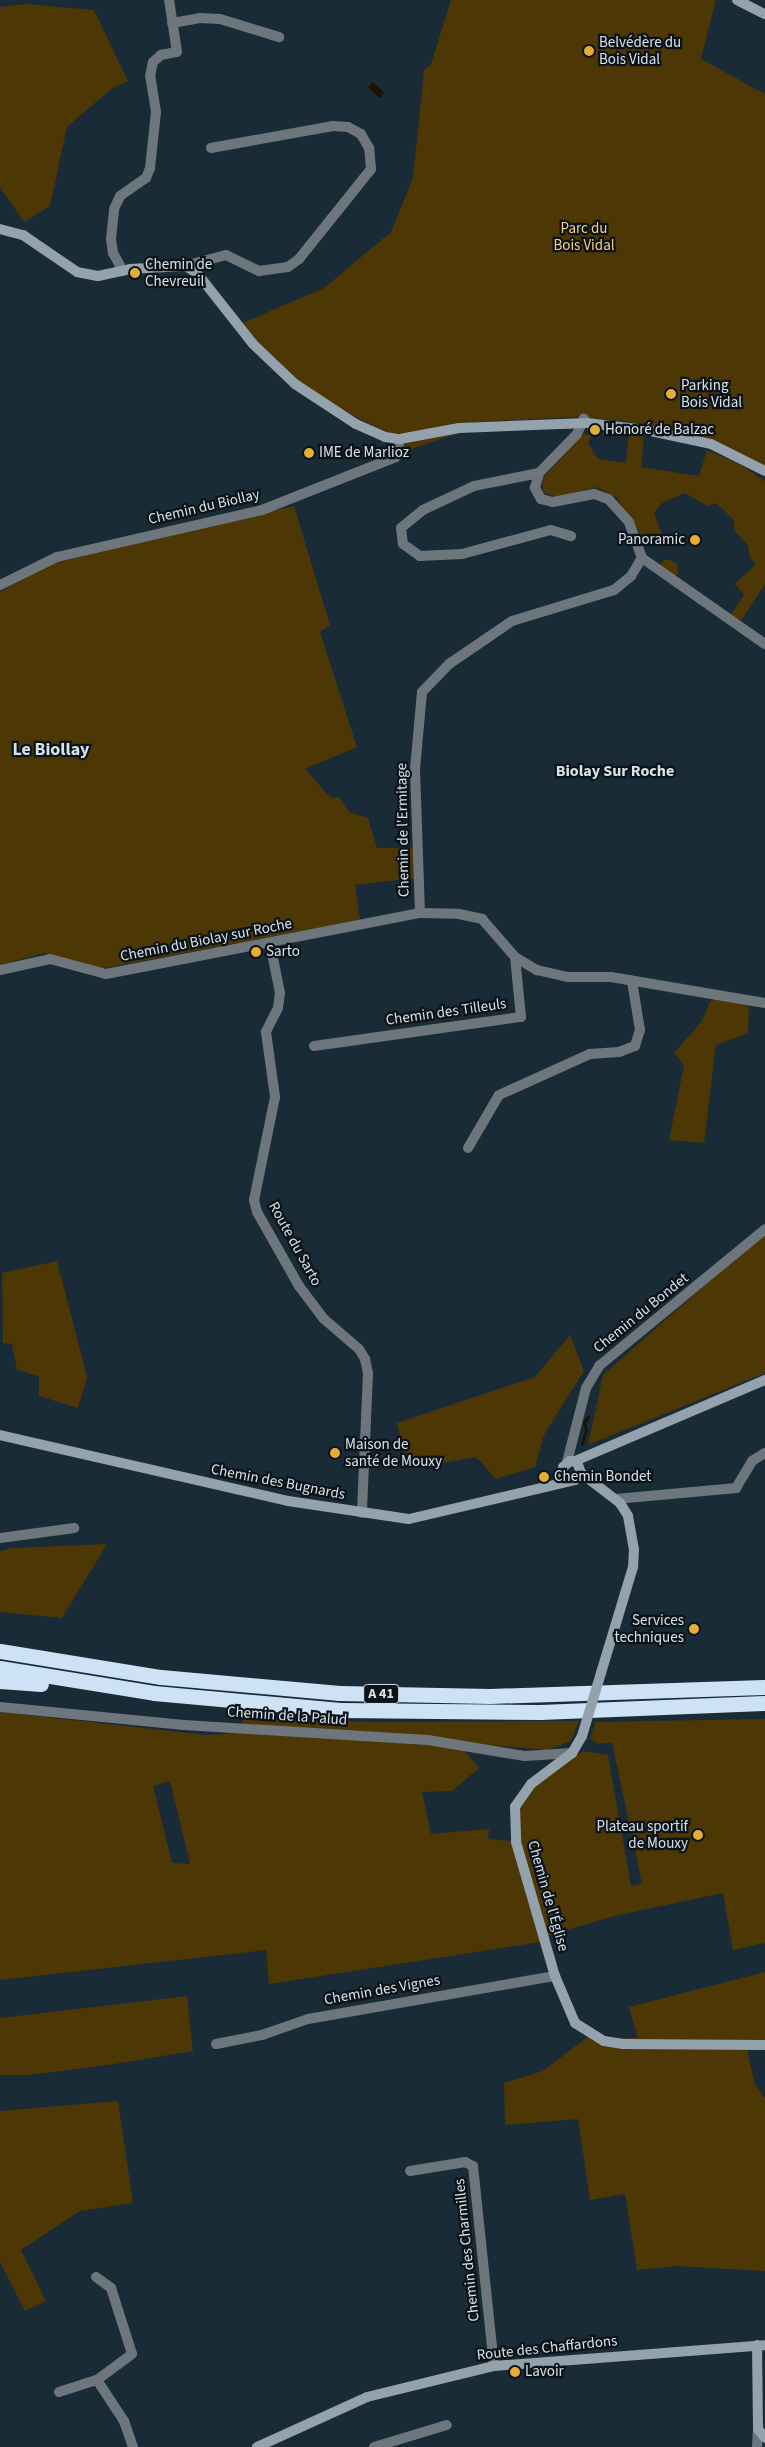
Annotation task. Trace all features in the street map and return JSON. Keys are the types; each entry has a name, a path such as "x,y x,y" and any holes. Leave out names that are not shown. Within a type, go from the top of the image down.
{"highway":[{"name":"A 41","path":"0,1651 161,1677 339,1693 499,1695 765,1687"},
{"name":"A 41","path":"0,1668 154,1693 284,1706 389,1711 540,1712 765,1703"},
{"path":"0,1681 154,1693"}],"street":[{"path":"118,272 113,253 111,227 116,201 124,192 146,178 150,168 156,112 150,76 153,62 161,56 177,52 169,0"},
{"path":"737,0 765,14"},
{"path":"172,23 199,18 220,19 279,37"},
{"path":"0,229 23,235 77,272 98,276 118,272 185,266 218,256 230,256 259,271 288,267 299,259 371,169 369,148 361,134 348,127 333,126 211,148"},
{"path":"197,273 218,256"},
{"path":"185,266 197,273 253,344 295,384 356,424 398,440 459,428 581,425 646,430 711,444 765,471"},
{"path":"581,425 539,473 535,488 541,499 553,502 594,494 608,499 629,522 642,558 765,644"},
{"name":"Chemin du Biollay","path":"0,585 57,556 262,510 396,457 398,440"},
{"path":"539,473 474,486 423,510 401,528 403,544 420,556 462,554 551,530 571,536"},
{"name":"Chemin de l'Ermitage","path":"420,913 415,769 422,692 449,664 512,621 614,590 631,576 642,558"},
{"name":"Chemin du Biolay sur Roche","path":"0,970 50,959 106,974 420,913 459,914 482,920 515,957 526,966 552,974 632,981 765,1003"},
{"name":"Route du Sarto","path":"270,943 280,993 278,1008 266,1032 275,1097 254,1200 257,1212 299,1286 324,1319 359,1349 365,1359 368,1373 362,1513"},
{"name":"Chemin des Tilleuls","path":"314,1046 521,1017 515,957"},
{"path":"468,1148 499,1095 590,1054 619,1052 635,1046 640,1030 632,981"},
{"name":"Chemin du Bondet","path":"573,1469 573,1444 586,1388 599,1366 765,1229"},
{"name":"Chemin des Bugnards","path":"0,1436 288,1502 409,1519 551,1483 573,1469 588,1454 765,1380"},
{"path":"616,1499 650,1498 736,1488 752,1461 765,1453"},
{"name":"Chemin de l'Église","path":"573,1469 616,1499 628,1516 632,1531 633,1567 582,1736 572,1753 530,1784 515,1807 516,1842 554,1976 575,2023 604,2041 765,2045"},
{"path":"0,1538 74,1528"},
{"name":"Chemin de la Palud","path":"0,1707 184,1724 428,1740 525,1756 572,1753"},
{"name":"Chemin des Vignes","path":"216,2044 262,2035 308,2019 554,1976"},
{"name":"Chemin des Charmilles","path":"410,2171 465,2162 473,2166 494,2366"},
{"path":"59,2392 97,2380 132,2354 112,2288 96,2277"},
{"path":"757,2447 762,2434 758,2370 761,2345"},
{"name":"Route des Chaffardons","path":"271,2445 326,2414 367,2397 494,2366 761,2345"},
{"path":"97,2380 124,2421 133,2447"},
{"path":"374,2447 447,2426"},
{"path":"257,2447 271,2445"}],"green space":[{"name":"Parc du Bois Vidal","path":"451,0 716,0 701,59 765,94 765,467 713,439 624,421 575,417 457,423 410,433 389,433 325,402 297,382 240,324 324,288 391,232 413,178 424,70 431,64"},
{"path":"26,4 94,10 128,81 111,89 67,127 50,206 24,222 0,187 0,7"},
{"path":"462,432 405,451 402,449 406,442"},
{"path":"629,432 644,435 641,467 699,476 707,450 741,465 765,481 765,584 741,621 730,616 744,595 735,584 756,564 750,558 748,545 734,530 734,520 716,503 707,506 685,493 662,503 654,513 667,548 643,538 616,497 596,487 558,498 542,492 543,478 583,434 592,435 588,443 598,459 626,463"},
{"path":"294,506 330,625 320,632 357,747 305,769 331,798 339,797 349,812 368,818 377,848 413,848 415,878 355,885 360,920 99,969 44,953 0,965 0,592 52,563"},
{"path":"664,560 670,560 677,564 678,573 674,578 659,566"},
{"path":"718,996 745,1003 749,1008 748,1033 716,1045 704,1143 669,1140 684,1065 674,1053 702,1021 710,1002"},
{"path":"765,1232 765,1373 588,1445 603,1375"},
{"path":"57,1261 87,1377 78,1408 39,1396 39,1376 17,1370 12,1344 3,1343 2,1273"},
{"path":"570,1335 584,1371 544,1435 535,1467 496,1479 476,1457 408,1469 397,1423 535,1377"},
{"path":"107,1544 62,1618 0,1612 0,1551 12,1548"},
{"path":"0,1712 206,1735 238,1733 244,1719 379,1722 579,1721 571,1741 548,1750 457,1742 479,1768 452,1791 422,1792 431,1834 489,1829 488,1839 511,1841 540,1942 269,1984 266,1950 0,1980","holes":["170,1781 190,1864 172,1863 153,1786"]},
{"path":"765,1719 765,1943 733,1950 723,1893 614,1916 546,1936 519,1837 520,1805 530,1788 583,1751 608,1755 631,1886 642,1884 612,1742 598,1744 590,1739 595,1722"},
{"path":"765,1972 765,2049 747,2050 755,2085 765,2098 765,2271 677,2266 637,2270 625,2194 590,2200 578,2119 505,2125 504,2083 543,2071 586,2038 638,2038 629,2007"},
{"path":"187,1996 193,2051 30,2075 0,2075 0,2018"},
{"path":"118,2101 133,2203 80,2211 21,2250 46,2301 25,2311 0,2262 0,2111"}],"shaded area":[{"path":"373,82 384,93 379,98 368,87"}],"waterway":[{"path":"582,1444 586,1431 584,1423 588,1417"}],"place":[{"name":"Belvédère du Bois Vidal","path":"589,51"},
{"name":"Chemin de Chevreuil","path":"135,273"},
{"name":"Parking Bois Vidal","path":"671,394"},
{"name":"Honoré de Balzac","path":"595,430"},
{"name":"IME de Marlioz","path":"309,453"},
{"name":"Panoramic","path":"695,540"},
{"name":"Sarto","path":"256,952"},
{"name":"Maison de santé de Mouxy","path":"335,1453"},
{"name":"Chemin Bondet","path":"544,1477"},
{"name":"Services techniques","path":"694,1629"},
{"name":"Plateau sportif de Mouxy","path":"698,1835"},
{"name":"Lavoir","path":"515,2372"}],"district":[{"name":"Le Biollay","path":"51,750"},
{"name":"Biolay Sur Roche","path":"615,771"}]}
